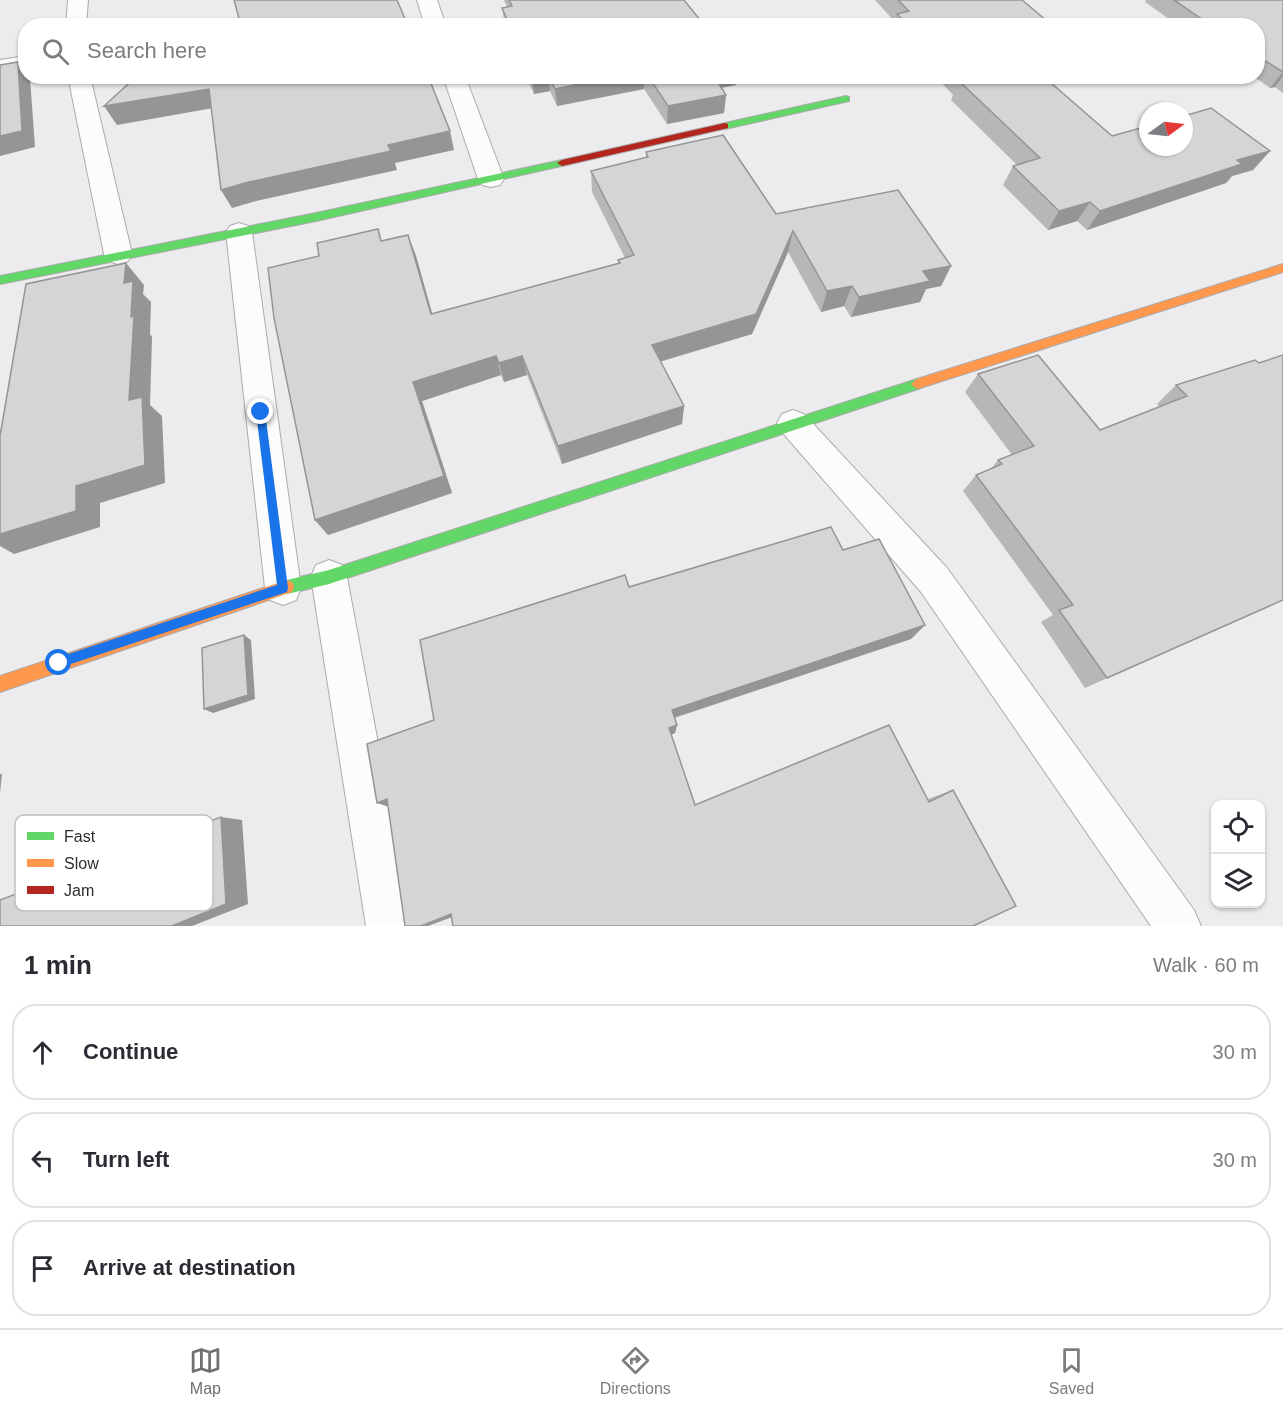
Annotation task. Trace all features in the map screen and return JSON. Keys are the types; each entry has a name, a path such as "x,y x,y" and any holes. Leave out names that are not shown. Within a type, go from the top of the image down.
{"street":[{"path":"77,18 78,0"},
{"path":"427,0 433,18"},
{"path":"0,67 18,64"},
{"path":"81,84 118,254"},
{"path":"457,84 491,179"},
{"path":"0,280 491,179 846,99"},
{"path":"239,232 283,588"},
{"path":"0,684 283,588 329,577 793,423 1283,268"},
{"path":"793,423 934,580 1178,926"},
{"path":"329,577 389,926"}],"building":[{"path":"234,0 397,0 405,18 239,18"},
{"path":"509,0 684,0 699,18 506,18 502,8 512,6"},
{"path":"898,0 1022,0 1043,18 901,18 897,14 909,11"},
{"path":"1174,0 1283,0 1283,72 1265,61 1265,18 1200,18"},
{"path":"18,62 22,131 0,136 0,65"},
{"path":"128,84 431,84 450,131 388,145 391,151 221,190 209,89 104,106"},
{"path":"553,84 579,84 555,89"},
{"path":"653,84 719,84 726,95 668,106"},
{"path":"962,84 1052,84 1112,136 1139,128 1139,156 1193,156 1193,113 1211,108 1270,151 1237,160 1242,164 1100,211 1090,202 1059,211 1013,166 1040,158"},
{"path":"723,135 776,214 898,190 951,266 923,271 930,281 859,297 852,286 827,291 793,231 756,314 652,345 684,406 558,446 522,356 499,363 496,356 413,382 444,476 315,520 274,318 268,268 319,256 317,243 378,229 381,241 408,235 431,314 620,263 618,260 634,255 591,171 648,157 646,152"},
{"path":"126,263 124,283 133,281 131,317 134,316 129,400 142,397 145,465 76,486 76,511 0,534 0,436 26,284"},
{"path":"1038,355 1100,430 1187,396 1176,385 1255,360 1259,363 1283,355 1283,600 1107,678 1059,610 1073,605 976,475 1002,464 998,460 1034,446 978,374"},
{"path":"831,527 843,550 879,539 925,625 672,710 677,725 669,728 695,805 889,725 929,802 953,790 1016,906 973,926 453,926 451,914 421,926 405,926 387,799 377,803 367,744 434,720 420,640 625,575 629,587"},
{"path":"244,635 248,695 204,709 202,648"},
{"path":"221,817 226,904 213,909 213,820"},
{"path":"15,894 15,911 209,911 172,926 0,926 0,900"}],"traffic: fast":[{"path":"725,126 846,99"},
{"path":"0,280 316,217 562,163"},
{"path":"287,587 329,577 917,384"}],"traffic: slow":[{"path":"917,384 1283,268"},
{"path":"0,684 287,587"}],"traffic: jam":[{"path":"562,163 725,126"}],"route":[{"path":"59,663 283,588 261,412"}]}
